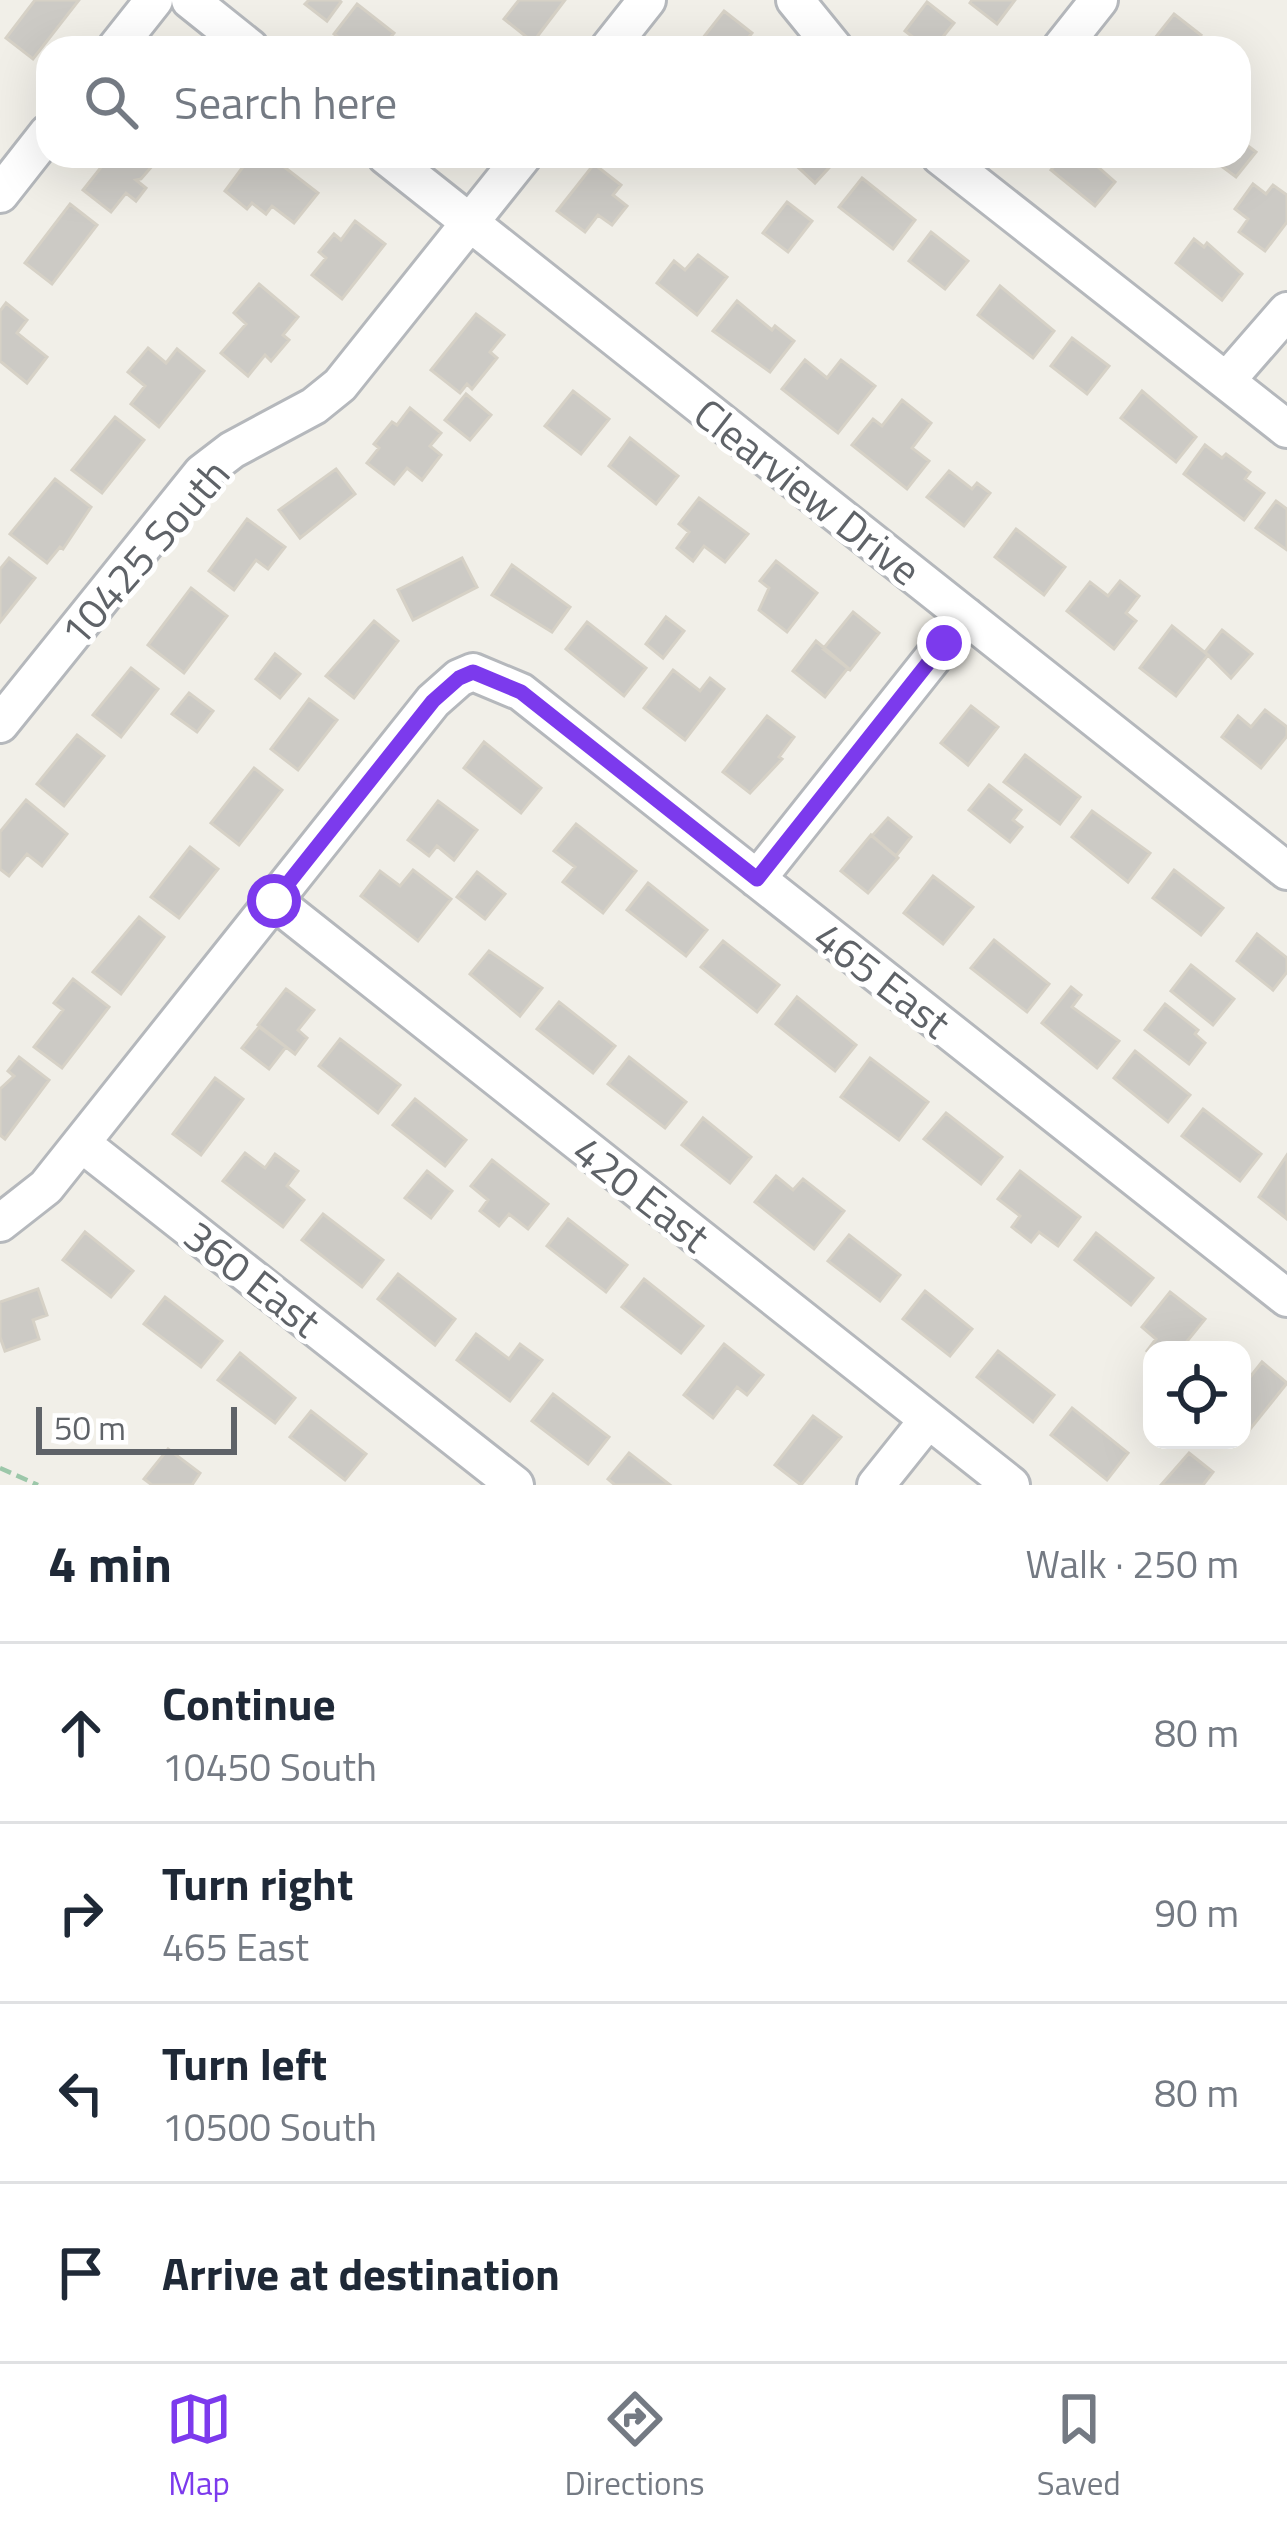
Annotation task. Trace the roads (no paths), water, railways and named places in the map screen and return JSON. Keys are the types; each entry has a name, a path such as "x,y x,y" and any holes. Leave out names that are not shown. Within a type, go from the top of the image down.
{"street":[{"path":"126,36 154,0"},
{"path":"190,0 235,36"},
{"path":"618,36 646,0"},
{"path":"795,0 824,36"},
{"path":"1070,36 1099,0"},
{"path":"0,194 36,149"},
{"name":"Clearview Drive","path":"401,168 1287,871"},
{"name":"10425 South","path":"0,724 202,473 232,450 314,406 340,385 514,168"},
{"path":"966,168 1287,429"},
{"path":"1226,381 1287,311"},
{"path":"757,879 965,616"},
{"name":"465 East","path":"274,901 433,701 473,672 521,692 1287,1298"},
{"path":"0,1223 46,1187 274,901"},
{"name":"420 East","path":"274,901 1011,1485"},
{"name":"360 East","path":"81,1143 514,1485"},
{"path":"876,1485 928,1420"}]}
